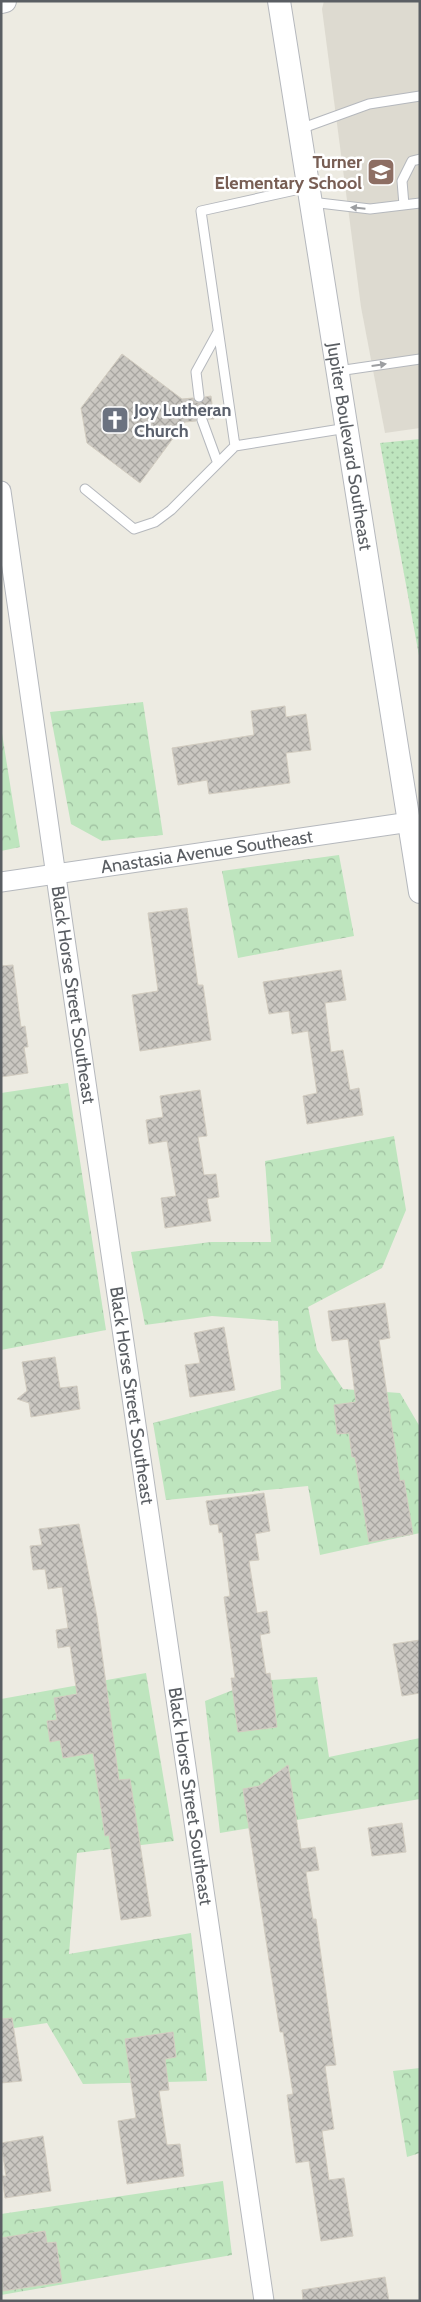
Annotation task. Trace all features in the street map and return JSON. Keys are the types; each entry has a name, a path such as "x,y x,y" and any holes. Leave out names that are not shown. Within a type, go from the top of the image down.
{"street":[{"path":"1,2 5,1"},
{"name":"Jupiter Boulevard Southeast","path":"279,1 420,892"},
{"name":"Black Horse Street Southeast","path":"1,491 55,874 264,2301"},
{"name":"Anastasia Avenue Southeast","path":"1,882 410,822"}],"lane":[{"path":"300,129 369,104 420,96"},
{"path":"404,205 402,181 412,161 420,159"},
{"path":"235,446 201,211 310,195 370,209 420,203"},
{"path":"199,397 196,372 218,332"},
{"path":"338,371 420,359"},
{"path":"202,420 218,461"},
{"path":"85,489 134,529 155,522 171,510 235,446 347,428"}],"shaded area":[{"name":"Turner Elementary School","path":"324,1 420,1 420,428 385,433 361,307 322,9"}],"green space":[{"path":"420,439 420,661 380,443"},
{"path":"143,702 163,835 102,841 71,824 50,712"},
{"path":"1,727 20,847 1,851"},
{"path":"339,855 354,936 238,958 222,871"},
{"path":"68,1083 106,1330 1,1350 1,1093"},
{"path":"394,1136 406,1210 382,1268 308,1307 317,1350 343,1389 400,1393 420,1427 420,1533 320,1555 308,1486 166,1500 153,1423 281,1389 278,1321 212,1316 145,1325 131,1252 211,1242 271,1242 265,1161"},
{"path":"146,1673 174,1841 77,1853 69,1954 191,1933 207,2081 83,2084 47,2023 1,2030 1,1699"},
{"path":"317,1677 329,1757 420,1738 420,1799 220,1833 205,1701 256,1681"},
{"path":"420,2068 420,2153 407,2157 393,2071"},
{"path":"223,2181 232,2255 1,2295 1,2214"}],"building":[{"path":"122,354 182,399 193,398 196,402 200,403 205,397 211,396 214,419 208,419 206,415 200,414 196,421 185,422 140,483 87,443 81,408"},
{"path":"285,706 286,717 306,714 311,750 286,753 290,783 209,794 207,780 178,785 172,748 254,735 251,711"},
{"path":"187,908 198,985 203,985 211,1040 140,1051 132,995 158,991 148,913"},
{"path":"13,965 21,1027 25,1026 28,1047 24,1047 28,1073 1,1077 1,966"},
{"path":"341,970 346,1000 325,1003 331,1052 343,1050 350,1090 359,1088 363,1115 307,1124 303,1096 317,1093 308,1031 292,1034 289,1011 269,1014 263,982"},
{"path":"200,1090 207,1136 198,1137 204,1175 216,1174 219,1197 207,1199 211,1221 165,1228 161,1198 176,1196 167,1141 149,1144 146,1120 163,1117 160,1096"},
{"path":"385,1303 390,1338 379,1340 400,1481 404,1480 413,1534 369,1542 355,1457 352,1457 349,1433 337,1434 334,1405 356,1402 348,1339 332,1341 328,1311"},
{"path":"224,1327 235,1390 190,1397 185,1365 200,1363 194,1333"},
{"path":"55,1357 60,1388 77,1386 80,1409 31,1417 29,1403 17,1399 27,1391 22,1362"},
{"path":"264,1493 270,1531 255,1534 259,1560 249,1561 257,1613 267,1611 270,1633 260,1635 266,1674 270,1673 277,1727 238,1732 231,1678 235,1678 224,1597 230,1596 222,1532 219,1533 218,1524 210,1525 206,1501"},
{"path":"79,1524 97,1617 119,1780 130,1779 151,1916 121,1920 109,1835 105,1836 93,1753 63,1758 60,1740 50,1742 47,1721 57,1720 54,1698 77,1694 70,1646 58,1648 56,1630 68,1628 62,1587 48,1589 45,1569 33,1570 30,1546 42,1545 39,1529"},
{"path":"420,1640 420,1693 402,1696 393,1644"},
{"path":"288,1765 301,1849 315,1847 319,1870 306,1872 313,1919 316,1919 336,2065 325,2066 334,2129 322,2131 329,2180 344,2178 353,2236 321,2241 309,2161 296,2163 287,2095 293,2094 283,2032 280,2032 243,1789 259,1786"},
{"path":"402,1823 406,1852 372,1856 368,1828"},
{"path":"12,2018 22,2081 1,2083 1,2019"},
{"path":"173,2032 176,2057 165,2059 169,2090 159,2091 167,2145 180,2144 184,2176 127,2184 118,2121 136,2118 125,2039"},
{"path":"43,2136 51,2191 5,2198 2,2176 6,2176 1,2143"},
{"path":"45,2231 47,2243 56,2242 62,2282 3,2291 1,2238"},
{"path":"385,2277 389,2301 303,2301 302,2290"}],"place":[{"name":"Turner Elementary School","path":"381,172"},
{"name":"Joy Lutheran Church","path":"115,420"}]}
